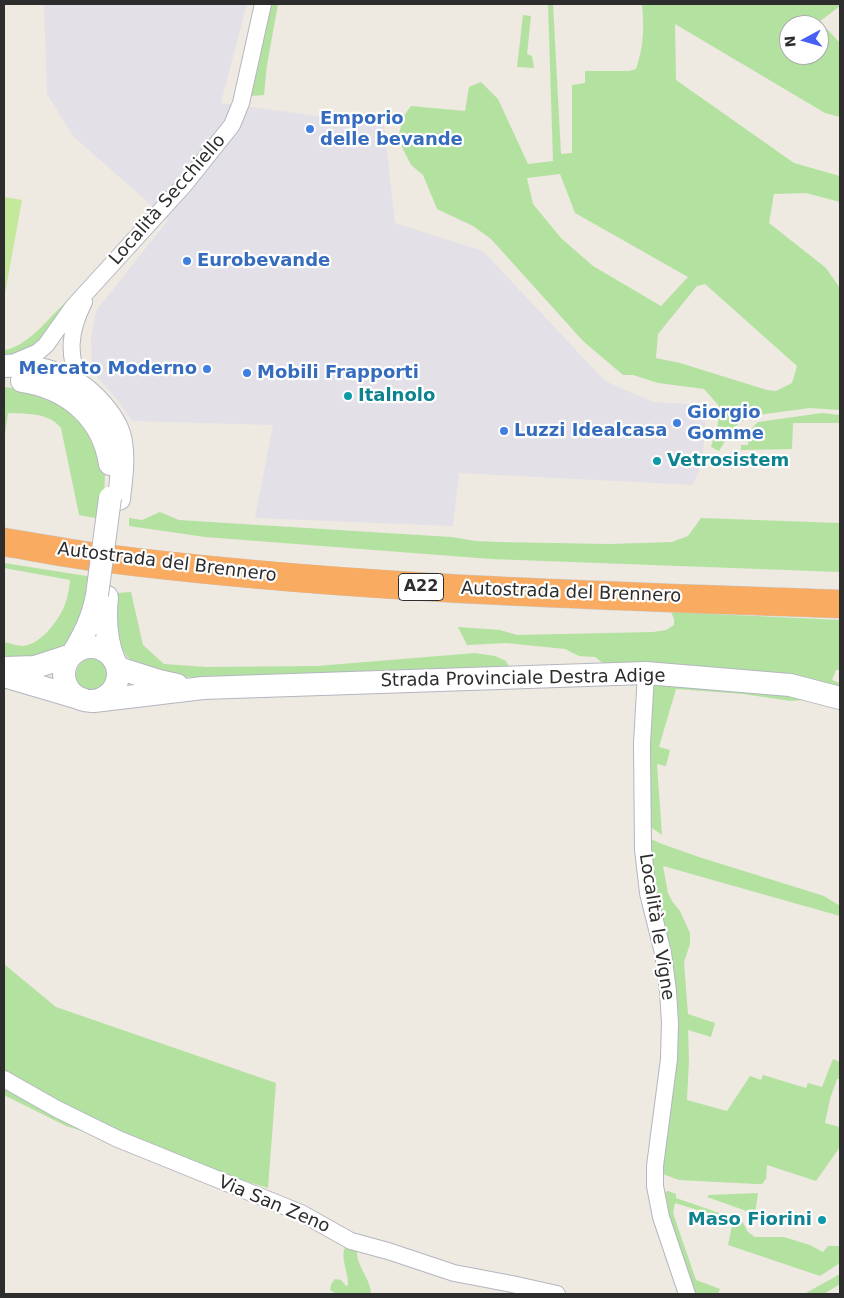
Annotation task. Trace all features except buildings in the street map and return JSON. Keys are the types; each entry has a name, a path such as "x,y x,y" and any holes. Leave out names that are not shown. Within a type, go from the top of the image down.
{"highway":[{"name":"Autostrada del Brennero","path":"4,526 120,542 326,563 537,576 840,588"},
{"name":"Autostrada del Brennero","path":"4,542 94,557 383,585 840,604"}],"main road":[{"path":"4,366 31,367 72,380 78,404 94,422 106,443 114,499 102,596 88,629 65,668 66,683 69,690 88,700 106,696 115,687 118,674 110,650 102,596"},
{"path":"4,380 29,382 74,392"},
{"path":"4,668 35,666 72,655 78,650 94,647 109,654 116,664"},
{"name":"Strada Provinciale Destra Adige","path":"116,664 159,681 203,688"},
{"name":"Strada Provinciale Destra Adige","path":"4,676 88,700 203,688 646,673 790,685 840,698"}],"street":[{"name":"Località Secchiello","path":"4,366 38,352 49,341 73,307 98,277 130,245 185,184 232,125 241,103 263,4"},
{"name":"Località Secchiello","path":"51,373 58,368 72,340 80,309 98,277"},
{"name":"Località Secchiello","path":"72,340 74,392"},
{"path":"29,382 41,379 51,373 47,360 49,341"},
{"name":"Località le Vigne","path":"646,673 642,736 643,849 648,893 663,953 670,1023 669,1059 655,1166 655,1186 661,1217 687,1294"},
{"name":"Via San Zeno","path":"4,1079 118,1140 301,1212 351,1241 454,1273 557,1294"}],"shaded area":[{"path":"44,4 247,4 221,103 384,125 395,223 483,251 605,381 653,402 707,405 702,464 693,485 459,473 453,526 255,518 273,425 132,421 116,398 98,378 92,364 91,338 96,311 168,220 73,136 47,94"}],"green space":[{"path":"269,4 278,4 267,65 264,95 250,96"},
{"path":"548,4 553,4 561,154 572,153 572,85 585,83 585,71 629,71 636,69 643,37 642,4 840,4 828,15 779,15 779,65 829,65 829,31 840,43 840,117 825,113 675,24 676,80 794,163 840,176 840,202 806,193 774,194 769,223 826,268 840,288 840,410 810,408 750,416 734,427 719,451 711,447 718,424 719,406 704,389 658,383 633,375 623,375 583,341 491,239 473,226 437,209 423,175 411,165 398,139 403,117 411,106 465,111 469,87 481,82 498,99 528,164 553,161","holes":["560,174 575,213 688,277 661,306 593,266 561,238 533,204 527,178","705,284 797,366 792,383 776,391 767,390 680,363 656,358 658,334 697,286"]},
{"path":"523,15 531,16 527,54 532,56 534,68 517,67"},
{"path":"4,197 22,200 4,299"},
{"path":"65,303 64,308 51,328 40,339 20,352 4,359 4,350 13,348 29,338"},
{"path":"4,387 29,390 78,414 101,455 105,476 101,519 79,515 61,428 56,423 44,416 8,413 4,441"},
{"path":"822,413 840,415 840,423 793,423 792,449 741,450 741,445 748,445 748,432 758,422"},
{"path":"160,512 179,520 451,537 476,541 610,544 672,542 688,536 701,518 840,523 840,572 491,559 205,537 129,526 129,518 142,520"},
{"path":"4,563 93,577 90,610 59,654 4,662 4,642 21,646 30,644 42,637 53,625 65,604 70,580 4,568"},
{"path":"131,592 143,645 164,664 207,667 317,666 475,653 495,656 506,661 510,670 329,677 183,677 138,666 127,657 121,647 113,616 118,593"},
{"path":"671,612 840,620 840,670 836,670 832,680 840,683 840,689 608,667 595,657 579,656 565,649 506,643 467,645 458,627 500,630 517,635 653,632 666,630 674,625"},
{"path":"93,658 105,663 110,675 105,687 93,692 81,687 76,675 81,663"},
{"path":"701,682 840,704 840,709 802,700 791,701 743,694 676,689 659,747 670,750 666,766 657,764 662,835 649,826 648,762 652,683"},
{"path":"649,838 699,857 824,896 840,906 840,916 663,866 668,893 680,911 690,933 690,944 684,962 688,1014 715,1023 711,1037 688,1030 687,1100 727,1111 750,1076 761,1080 763,1075 806,1088 808,1083 822,1087 833,1059 840,1062 840,1079 837,1079 830,1099 825,1123 840,1127 840,1147 816,1181 767,1165 766,1179 762,1184 679,1180 660,1173 670,1103"},
{"path":"4,964 56,1007 276,1083 268,1188 66,1126 4,1095"},
{"path":"668,1191 676,1194 676,1198 742,1221 748,1232 755,1237 784,1237 810,1245 823,1252 828,1246 840,1246 840,1263 820,1276 728,1245 733,1221 675,1203 673,1213 696,1280 720,1289 718,1294 693,1294 669,1229 662,1193"},
{"path":"758,1193 755,1214 707,1197 709,1195"},
{"path":"347,1244 357,1250 357,1256 369,1283 371,1294 336,1294 330,1290 331,1284 335,1279 341,1280 346,1286 348,1285 344,1258 344,1248"},
{"path":"840,1274 840,1284 824,1294 804,1294"}],"place":[{"name":"Emporio delle bevande","path":"310,129"},
{"name":"Eurobevande","path":"187,261"},
{"name":"Mercato Moderno","path":"207,369"},
{"name":"Mobili Frapporti","path":"247,373"},
{"name":"Italnolo","path":"348,396"},
{"name":"Giorgio Gomme","path":"677,423"},
{"name":"Luzzi Idealcasa","path":"504,431"},
{"name":"Vetrosistem","path":"657,461"},
{"name":"Maso Fiorini","path":"822,1220"}]}
